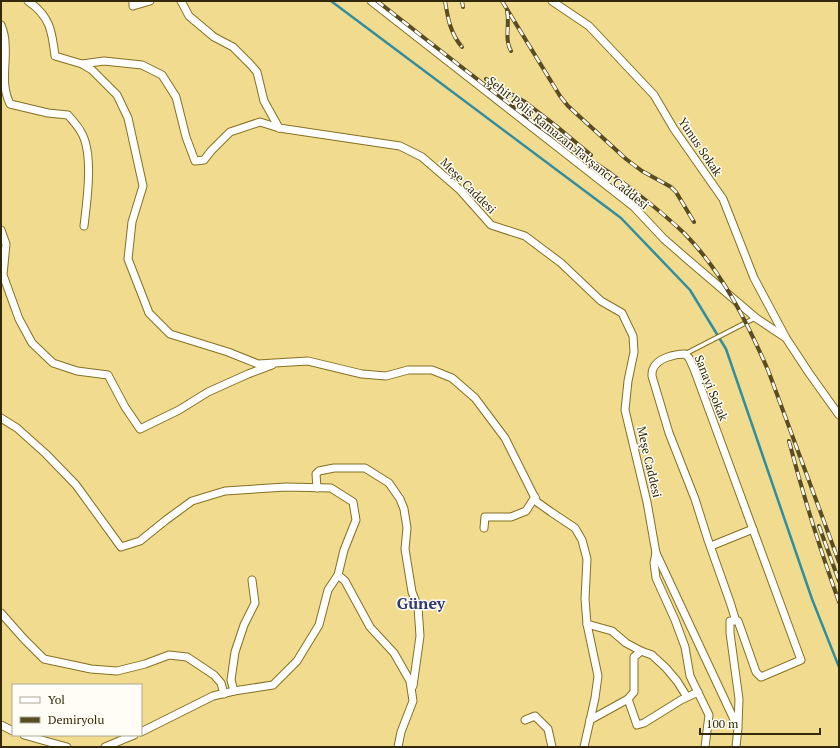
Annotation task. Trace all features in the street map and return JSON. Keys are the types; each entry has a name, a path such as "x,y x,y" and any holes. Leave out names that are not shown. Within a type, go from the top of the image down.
{"street":[{"name":"Meşe Caddesi","path":"28,1 39,8 51,29 56,56 82,64 104,61 142,65 162,75 176,97 186,137 195,161 204,160 230,132 260,122 279,128 400,146 422,157 459,189 492,225 524,236 561,262 601,301 622,313 633,336 634,352 628,381 625,410 656,553 738,728"},
{"path":"132,1 133,6 150,1"},
{"path":"181,1 189,16 214,37 233,47 257,72 264,102 279,128"},
{"name":"Şehit Polis Ramazan Tavşancı Caddesi","path":"371,1 634,207 664,239 756,318 786,338 839,414"},
{"name":"Yunus Sokak","path":"552,1 589,26 654,95 674,128 723,199 754,278 786,338"},
{"path":"1,25 5,96 10,104 48,113 68,115 82,132 88,152 89,186 84,226"},
{"path":"82,64 92,70 117,95 128,118 143,186 132,222 128,259 150,313 170,334 228,352 258,364 308,361 362,374 386,376 408,370 432,370 452,378 475,398 505,438 537,502 575,528 582,540 587,559 585,599 587,624 598,676 584,747"},
{"path":"1,230 6,244 3,275 19,319 32,343 53,363 77,371 108,375 124,407 140,429 179,410 208,392 248,374 280,363"},
{"name":"Sanayi Sokak","path":"734,621 735,618 730,602 695,499 669,433 652,376 653,369 657,364 676,354 685,354 689,358 694,369 801,660 761,677 756,672 738,621 734,621 730,621 730,633 739,699 738,728"},
{"path":"1,418 29,438 76,485 121,547 140,541 192,501 225,491 286,487 331,488 352,502 356,520 344,550 338,575 328,590 319,625 297,661 274,685 213,696 142,732"},
{"path":"317,488 316,474 319,470 334,468 365,468 388,483 400,499 404,509 407,528 405,549 412,592 418,607 420,636 412,692"},
{"path":"484,528 485,517 511,517 526,510 535,497"},
{"path":"710,546 753,529"},
{"path":"656,553 654,563 656,578 675,620 685,647 690,676 709,715 705,747"},
{"path":"338,575 345,581 370,627 394,653 410,681 413,700 401,732 398,747"},
{"path":"234,691 231,680 235,652 244,625 255,603 252,580"},
{"path":"1,613 44,659 91,669 116,671 145,664 169,655 187,657 214,675 221,683 224,694"},
{"path":"587,624 612,631 640,652 652,655 677,681 687,697"},
{"path":"590,720 628,699 634,692 634,657 640,652"},
{"path":"628,699 637,725 644,723 698,692"},
{"path":"525,720 535,716 548,729 552,747"},
{"path":"1,725 12,730"},
{"path":"736,747 738,728"},
{"path":"28,736 67,747"},
{"path":"105,747 132,736"}],"lane":[{"path":"685,354 756,318"}],"waterway":[{"path":"331,1 621,218 690,290 726,349 812,599 839,667"}],"railway":[{"path":"377,1 540,127 610,173 639,195 685,234 698,249 722,281 760,352 839,562"},
{"path":"445,1 452,31 462,47"},
{"path":"462,1 463,7"},
{"path":"502,1 560,96 568,106 626,159 642,171 671,187 676,192 694,222"},
{"path":"507,11 507,36 511,51"},
{"path":"486,79 525,102 591,155"},
{"path":"789,441 812,522 839,602"},
{"path":"819,526 839,581"}],"district":[{"name":"Güney","path":"421,603"}]}
